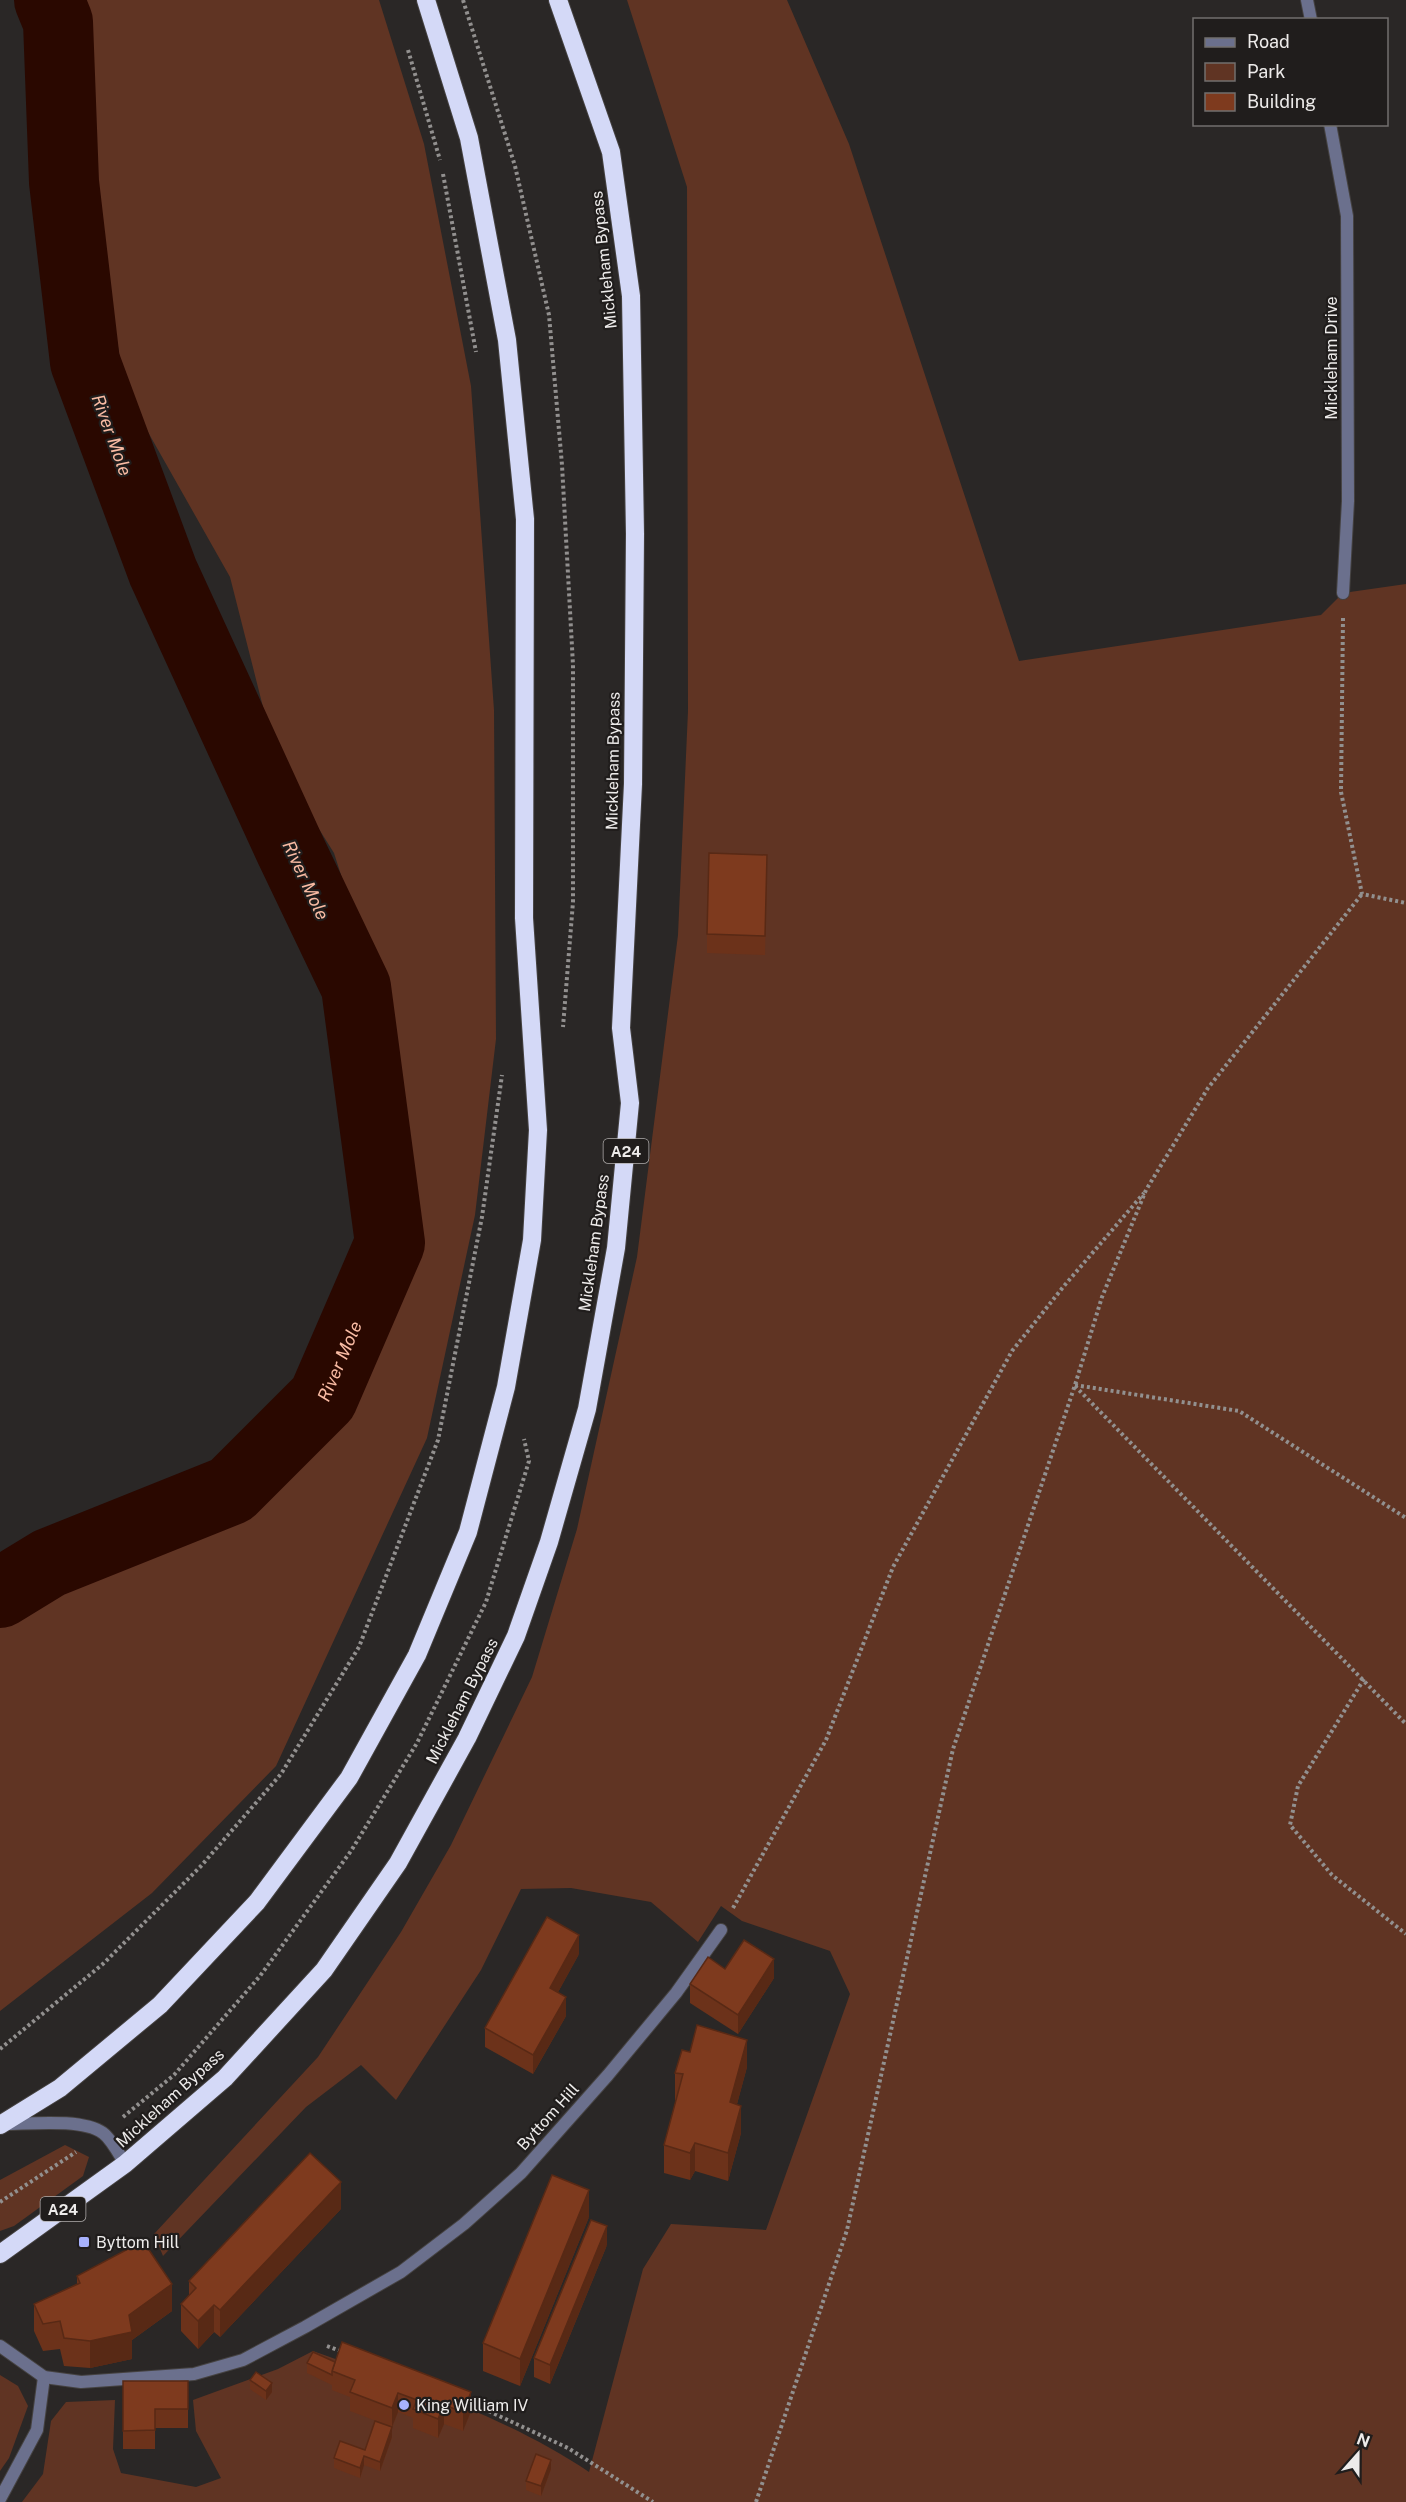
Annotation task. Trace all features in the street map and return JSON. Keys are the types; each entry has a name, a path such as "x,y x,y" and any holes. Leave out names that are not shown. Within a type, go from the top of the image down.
{"highway":[{"path":"1,2124 60,2088 160,2005 257,1902 349,1778 417,1655 468,1532 506,1387 532,1240 538,1130 524,918 525,519 507,340 469,138 426,0"},
{"name":"Mickleham Bypass","path":"0,2254 125,2164 225,2078 324,1970 398,1863 467,1738 516,1636 549,1542 586,1409 616,1248 630,1103 621,1028 633,784 635,534 631,296 611,152 558,0"}],"street":[{"path":"1307,0 1311,18"},
{"name":"Mickleham Drive","path":"1330,126 1347,216 1348,501 1343,593"},
{"name":"Byttom Hill","path":"0,2346 44,2377 81,2382 194,2374 243,2360 401,2272 464,2224 521,2173 608,2075 668,2002 721,1930"},
{"path":"1,2124 63,2124 92,2128 104,2134 125,2164"},
{"path":"0,2499 37,2430 44,2377"}],"path":[{"path":"463,0 515,166 549,315 562,465 573,665 573,902 563,1029"},
{"path":"406,45 440,157 477,357"},
{"path":"1343,593 1341,792 1362,894"},
{"path":"1362,894 1406,903"},
{"path":"721,1930 826,1740 893,1567 1012,1351 1146,1190 1208,1088 1362,894"},
{"path":"0,2049 104,1963 201,1866 281,1774 359,1647 438,1440 482,1217 503,1068"},
{"path":"756,2502 847,2230 953,1749 1075,1385 1102,1297 1146,1190"},
{"path":"1075,1385 1239,1411 1406,1518"},
{"path":"1075,1385 1406,1724"},
{"path":"0,2202 104,2134 174,2075 260,1976 351,1851 417,1743 486,1602 529,1461 523,1438"},
{"path":"1364,1679 1298,1786 1290,1825 1332,1875 1406,1934"},
{"path":"320,2343 352,2355"},
{"path":"460,2397 568,2448 653,2502"}],"green space":[{"path":"87,0 379,0 424,144 471,386 494,710 496,1039 475,1215 427,1438 276,1766 152,1893 0,2011 0,1622 47,1593 195,1533 276,1482 361,1381 404,1266 370,966 334,853 277,762 230,577 127,395 91,202"},
{"path":"627,0 787,0 849,144 1019,661 1321,615 1343,593 1406,584 1406,2502 22,2502 43,2474 51,2421 66,2402 115,2400 113,2449 121,2473 196,2487 221,2478 196,2431 193,2400 278,2369 313,2351 419,2389 490,2418 557,2452 589,2472 643,2269 671,2224 766,2230 850,1994 830,1951 742,1921 721,1906 698,1942 651,1902 571,1888 521,1889 481,1970 396,2100 361,2065 306,2107 163,2256 154,2234 318,2057 401,1932 451,1845 532,1677 577,1529 637,1257 678,935 688,711 687,187"},
{"path":"65,2145 89,2157 83,2176 14,2226 0,2231 0,2180"},
{"path":"0,2375 18,2386 28,2406 9,2458 0,2471"}],"building":[{"path":"709,853 767,855 765,936 707,934"},
{"path":"547,1917 579,1935 550,1988 566,1997 533,2055 485,2028"},
{"path":"744,1940 774,1959 738,2015 690,1984 708,1957 725,1969"},
{"path":"697,2025 747,2040 730,2102 741,2106 728,2153 695,2143 690,2153 664,2145 683,2074 675,2073 682,2050 690,2052"},
{"path":"310,2153 341,2182 220,2310 214,2305 198,2321 181,2304 196,2288 189,2281"},
{"path":"552,2175 589,2190 520,2359 483,2343"},
{"path":"591,2220 607,2226 550,2365 534,2358"},
{"path":"143,2241 172,2284 129,2315 132,2332 90,2341 64,2338 60,2321 43,2324 34,2304 80,2283 77,2276"},
{"path":"342,2342 471,2392 463,2412 444,2405 438,2419 413,2409 417,2400 398,2393 392,2408 350,2392 355,2380 332,2371"},
{"path":"313,2352 335,2362 332,2375 307,2363"},
{"path":"256,2372 272,2383 266,2391 250,2380"},
{"path":"123,2381 188,2381 188,2409 155,2409 155,2430 123,2431"},
{"path":"375,2421 392,2427 380,2462 364,2456 360,2468 334,2458 340,2441 365,2450"},
{"path":"536,2454 551,2460 541,2486 526,2481"}],"waterway":[{"name":"River Mole","path":"0,1593 49,1563 231,1490 323,1398 390,1243 356,987 163,572 85,362 64,182 58,22 49,0"}],"place":[{"name":"Byttom Hill","path":"84,2242"},
{"name":"King William IV","path":"404,2405"}]}
